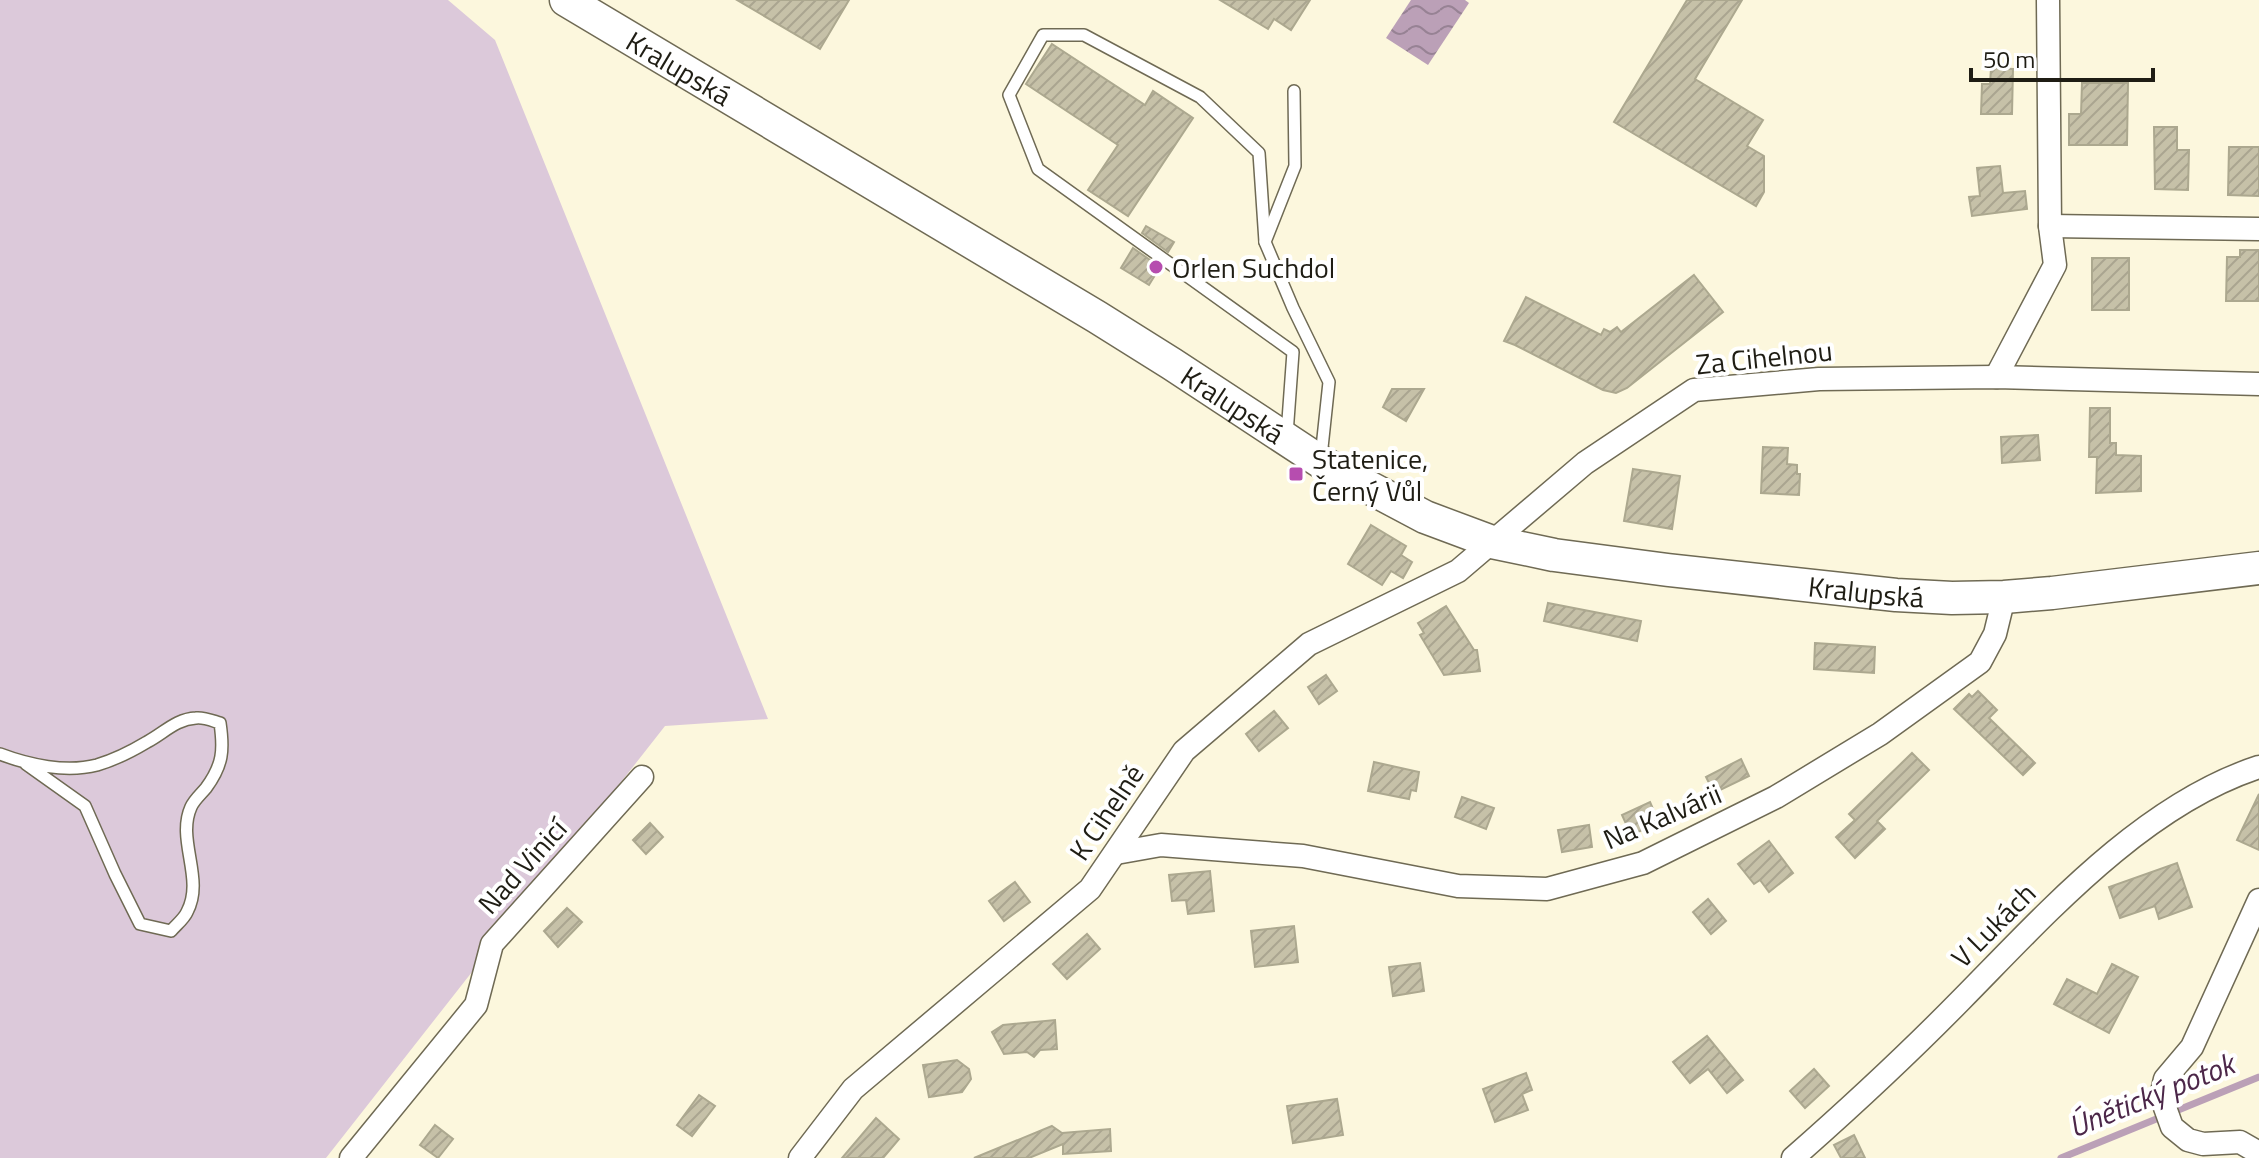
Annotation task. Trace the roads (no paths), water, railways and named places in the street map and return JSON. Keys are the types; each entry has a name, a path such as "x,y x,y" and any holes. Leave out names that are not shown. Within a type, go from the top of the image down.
{"main road":[{"name":"Kralupská","path":"566,0 1097,317 1321,462 1425,517 1492,542 1625,565 1896,595 2004,597 2259,568"}],"street":[{"path":"1996,377 2055,265 2050,226 2048,0"},
{"path":"2050,226 2259,229"},
{"name":"Za Cihelnou","path":"1492,542 1585,463 1694,390 1819,379 1996,377 2259,384"},
{"name":"K Cihelně","path":"800,1158 853,1089 1090,889 1184,751 1309,644 1458,571 1492,542"},
{"name":"Na Kalvárii","path":"1116,853 1161,845 1303,856 1458,886 1547,889 1643,863 1776,797 1880,734 1980,662 1995,634 2004,597"},
{"name":"V Lukách","path":"1793,1158 1861,1098 2053,905 2129,841 2193,797 2259,767"},
{"name":"Nad Vinicí","path":"351,1158 476,1005 492,944 642,777"},
{"path":"2259,900 2192,1047 2165,1079 2162,1092 2172,1127 2188,1140 2203,1144 2240,1142 2259,1153"}],"lane":[{"path":"1287,439 1293,352 1038,169 1009,95 1043,35 1084,35 1200,97 1259,153 1265,242 1329,382 1321,462"},
{"path":"1265,242 1295,166 1294,91"},
{"path":"0,754 26,764 85,806 140,924 171,931 187,913 192,897 193,868 186,825 191,806 219,766 223,745 220,723 198,717 178,721 149,742 95,766 65,768 26,764"}],"water":[{"path":"1411,0 1465,0 1469,3 1428,65 1386,38"}],"waterway":[{"name":"Únětický potok","path":"2061,1158 2259,1077"}],"place":[{"name":"Orlen Suchdol","path":"1156,267"},
{"name":"Statenice, Černý Vůl","path":"1296,474"}]}
